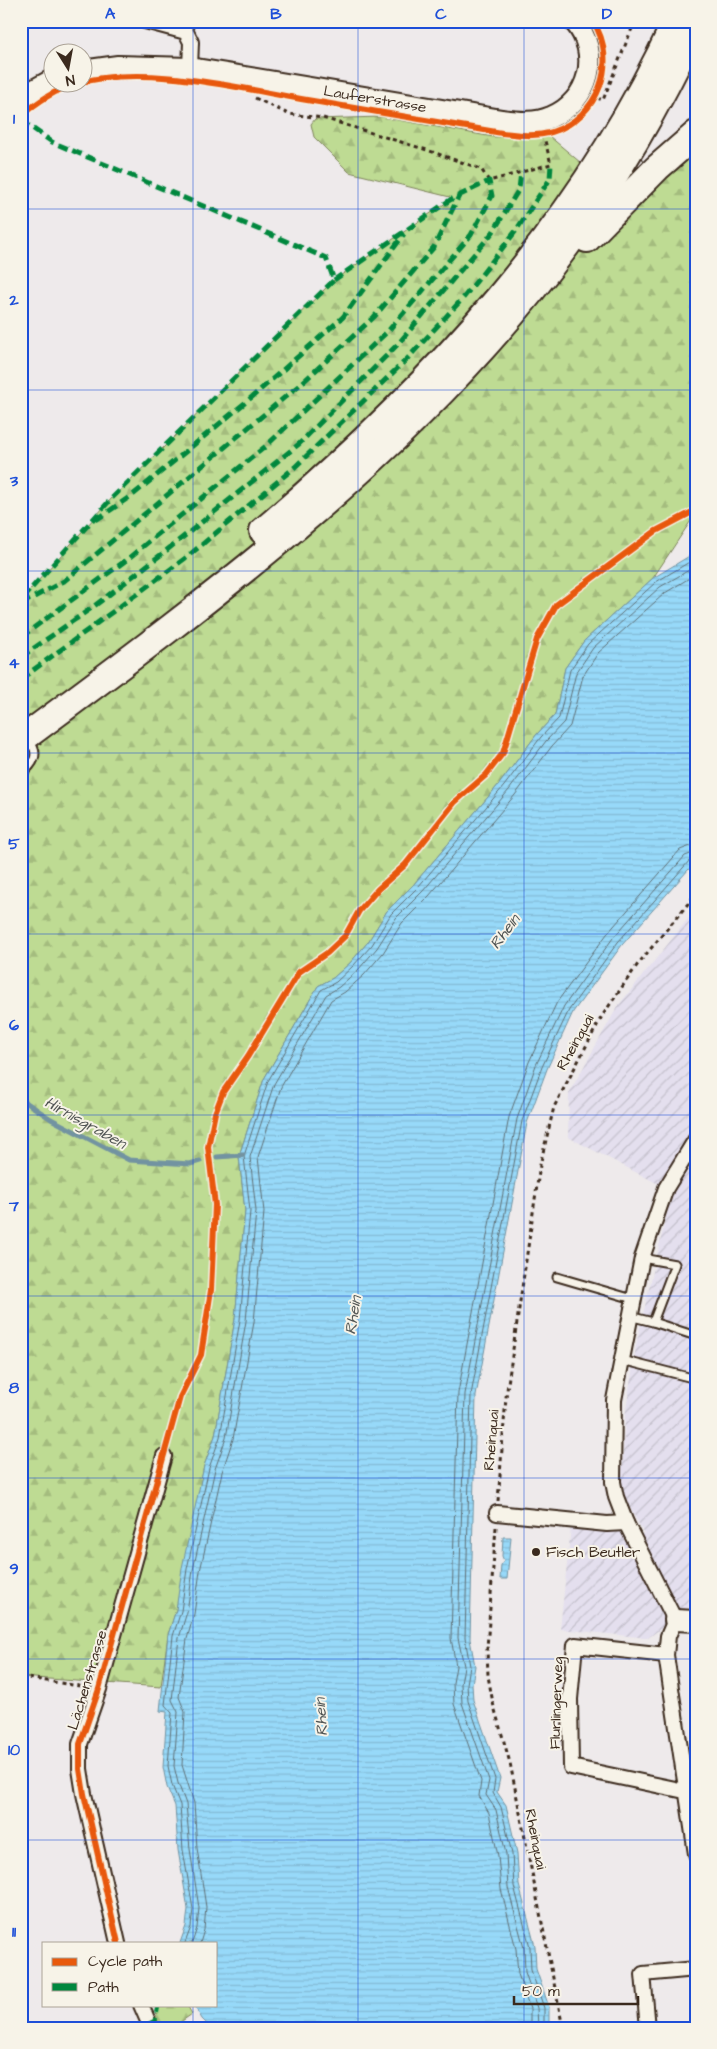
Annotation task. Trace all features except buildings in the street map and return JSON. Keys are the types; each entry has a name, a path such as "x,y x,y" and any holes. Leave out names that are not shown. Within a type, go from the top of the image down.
{"highway":[{"path":"23,732 247,544 357,448 426,381 504,293 575,200 622,126 676,21"},
{"path":"512,314 567,245 616,174 661,97 696,25"},
{"path":"23,732 220,588 314,511 423,411 512,314 651,174 696,134"}],"street":[{"path":"145,21 186,32 191,46 190,68"},
{"name":"Lauferstrasse","path":"92,70 118,66 190,68 502,120 532,122 551,117 566,109 578,97 586,82 590,67 589,52 585,38 574,21"},
{"path":"21,97 42,85"},
{"path":"675,1620 626,1523 616,1497 613,1482 614,1400 642,1258 666,1188 696,1139"},
{"name":"Lächenstrasse","path":"118,1942 80,1770 80,1744 99,1689 164,1456"},
{"path":"497,1513 607,1524 626,1523"},
{"path":"675,1620 696,1621"},
{"path":"675,1620 668,1636 666,1656 696,1854"},
{"name":"Flurlingerweg","path":"666,1656 575,1645 570,1699 571,1768 680,1790 686,1789"},
{"path":"648,2028 643,1974 696,1969"},
{"path":"141,2006 151,2028"}],"lane":[{"path":"21,774 34,762 35,756 33,745 23,732"},
{"path":"642,1258 675,1264 654,1322"},
{"path":"557,1277 633,1299"},
{"path":"630,1316 696,1336"},
{"path":"622,1360 696,1379"}],"path":[{"path":"603,100 635,21"},
{"path":"252,97 288,114 323,118 481,169 489,181 551,164 543,134"},
{"path":"21,1678 99,1689"}],"shaded area":[{"path":"696,909 696,1597 693,1605 648,1638 560,1629 571,1527 644,1534 621,1491 625,1416 637,1340 672,1191 568,1137 569,1093 618,1006"}],"green space":[{"path":"381,117 493,137 549,136 625,200 696,134 696,513 653,578 584,641 565,668 555,715 537,734 500,783 414,884 387,911 368,942 350,963 333,978 318,986 264,1079 239,1156 245,1211 235,1319 215,1436 204,1466 176,1610 168,1635 161,1687 21,1677 21,600 112,498 334,280 450,200 450,197 349,172 314,137 311,124 315,119"},
{"path":"158,2006 188,2006 192,2014 172,2028 158,2028 155,2021"}],"water":[{"name":"Rhein","path":"696,552 696,861 622,945 573,1012 547,1069 527,1123 476,1396 470,1639 475,1666 472,1684 473,1700 500,1778 497,1792 506,1805 517,1853 519,1885 535,1946 536,1969 549,2007 549,2028 211,2028 202,2019 195,2006 218,2006 218,1942 180,1942 186,1926 188,1909 178,1850 175,1806 167,1787 163,1767 167,1712 160,1711 168,1635 176,1610 182,1568 204,1466 215,1436 235,1319 245,1211 239,1156 264,1079 318,986 333,978 350,963 368,942 387,911 414,884 500,783 537,734 555,715 565,668 584,641 653,578"},
{"path":"503,1537 511,1537 507,1579 500,1579 501,1565 504,1561 502,1556"}],"waterway":[{"name":"Hirnisgraben","path":"21,1099 51,1119 129,1160 190,1164 200,1161"},
{"name":"Hirnisgraben","path":"217,1157 243,1155"}],"marked path":[{"path":"21,120 52,142 326,258 334,280 112,498 21,600"},
{"path":"21,679 187,557 295,467 408,358 464,297 515,232 550,179 551,164"},
{"path":"21,657 93,607 299,444 398,344 493,232 519,189 521,172"},
{"path":"21,637 125,561 266,446 388,331 471,235 492,196 489,181 450,200 334,280"},
{"path":"21,604 64,581 303,382 374,317 434,247 459,196"},
{"path":"96,520 134,494 252,397 343,317 404,234"},
{"path":"149,2024 155,2021 158,2006"}],"cycle path":[{"path":"21,116 45,98 72,85 98,79 126,76 156,77 217,83 502,133 540,135 568,125 582,114 600,86 604,70 604,54 601,37 593,21"},
{"path":"118,1942 84,1794 80,1769 80,1744 99,1689 180,1397 201,1355 211,1290 215,1205 208,1147 215,1113 223,1092 248,1056 299,972 327,953 345,936 359,911 378,889 405,865 455,802 486,775 503,753 537,639 556,605 656,531 696,510"}],"place":[{"name":"Fisch Beutler","path":"536,1552"}]}
